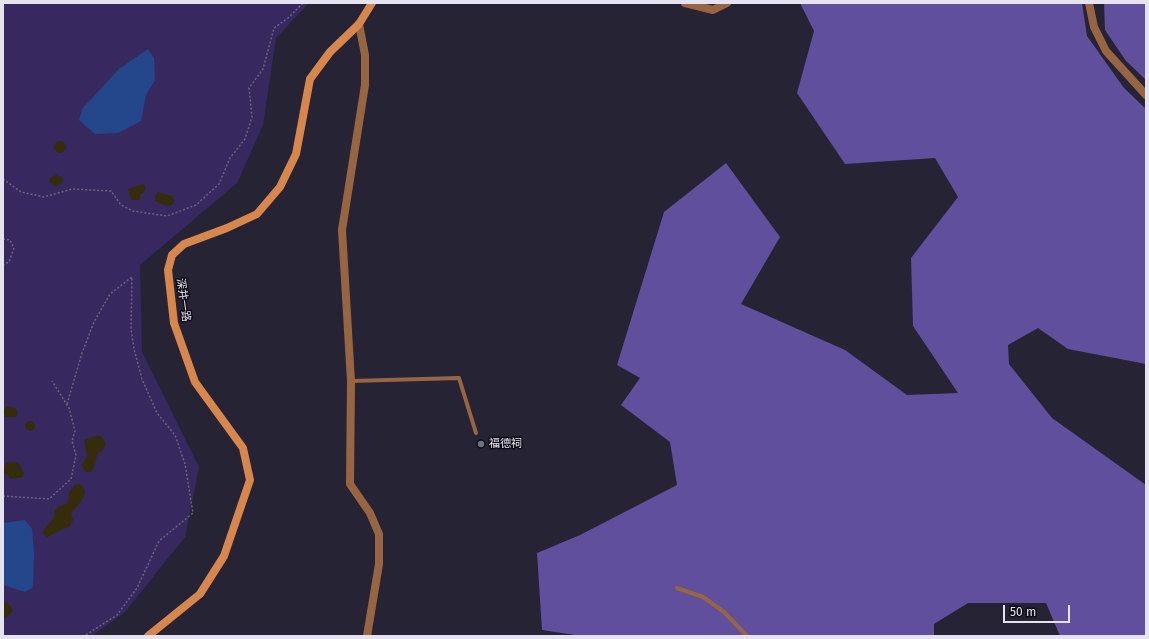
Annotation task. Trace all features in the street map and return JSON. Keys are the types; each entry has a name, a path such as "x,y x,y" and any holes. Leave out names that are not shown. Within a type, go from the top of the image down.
{"street":[{"name":"深井一路","path":"148,636 200,594 224,556 250,480 243,448 195,382 174,323 168,270 172,255 184,244 227,228 257,214 280,187 296,154 310,79 330,52 359,24 372,3"},
{"path":"685,3 712,10 727,3"},
{"path":"1088,3 1094,27 1106,51 1146,95"},
{"path":"359,24 365,55 365,85 342,230 351,381 350,484 370,513 378,534 379,564 367,636"}],"lane":[{"path":"351,381 459,378 476,432"},
{"path":"677,588 703,597 724,612 747,636"}],"path":[{"path":"3,179 21,192 44,197 72,189 111,191 121,205 133,211 167,216 196,205 219,184 230,158 245,139 252,117 248,88 263,69 274,28 288,18 303,3"},
{"path":"3,240 10,240 14,248 9,262 3,265"},
{"path":"67,404 82,353 94,322 110,294 132,277 131,329 134,349 142,379 157,413 175,435 185,464 193,513 159,541 137,588 117,616 84,636"},
{"path":"3,496 49,499 71,478 76,455 72,441 75,431 67,404 52,381"}],"shaded area":[{"path":"3,3 309,3 276,38 263,125 237,183 140,265 142,352 199,467 185,537 125,612 92,636 3,636"},
{"path":"800,3 1082,3 1087,36 1124,88 1146,109 1146,364 1068,349 1038,328 1008,345 1009,364 1052,418 1146,485 1146,636 1060,636 1046,603 968,603 934,624 934,636 581,636 542,630 537,553 580,535 677,485 670,442 621,405 640,378 617,365 664,212 726,163 780,237 741,304 845,350 907,395 958,393 913,326 911,258 958,197 935,158 845,164 797,93 814,31"},
{"path":"1104,3 1146,3 1146,80 1126,61 1105,30"}],"sand":[{"path":"58,141 62,141 66,147 62,153 58,153 54,149 54,145"},
{"path":"56,175 62,177 64,181 56,187 49,182 51,177"},
{"path":"144,184 146,188 140,195 140,200 131,200 128,189"},
{"path":"158,192 172,196 175,200 172,205 167,206 155,201 155,196"},
{"path":"7,407 15,408 18,412 16,417 5,417 3,410"},
{"path":"28,421 32,421 34,422 34,430 28,431 25,428 25,424"},
{"path":"98,435 102,437 106,444 103,450 97,454 95,465 91,472 86,472 81,465 87,457 84,440"},
{"path":"10,462 18,463 24,473 23,477 10,479 7,474 3,474 5,464"},
{"path":"81,484 85,491 84,497 71,514 73,520 70,526 47,537 43,534 44,529 54,518 54,512 58,507 68,503 69,492 75,485"},
{"path":"3,602 8,603 13,610 10,615 3,619"}],"water":[{"path":"148,49 154,58 155,80 146,95 141,121 118,133 95,134 79,120 83,108 119,69"},
{"path":"25,520 32,529 34,554 33,587 25,592 3,585 3,523"}],"place":[{"name":"福德祠","path":"481,444"}]}
